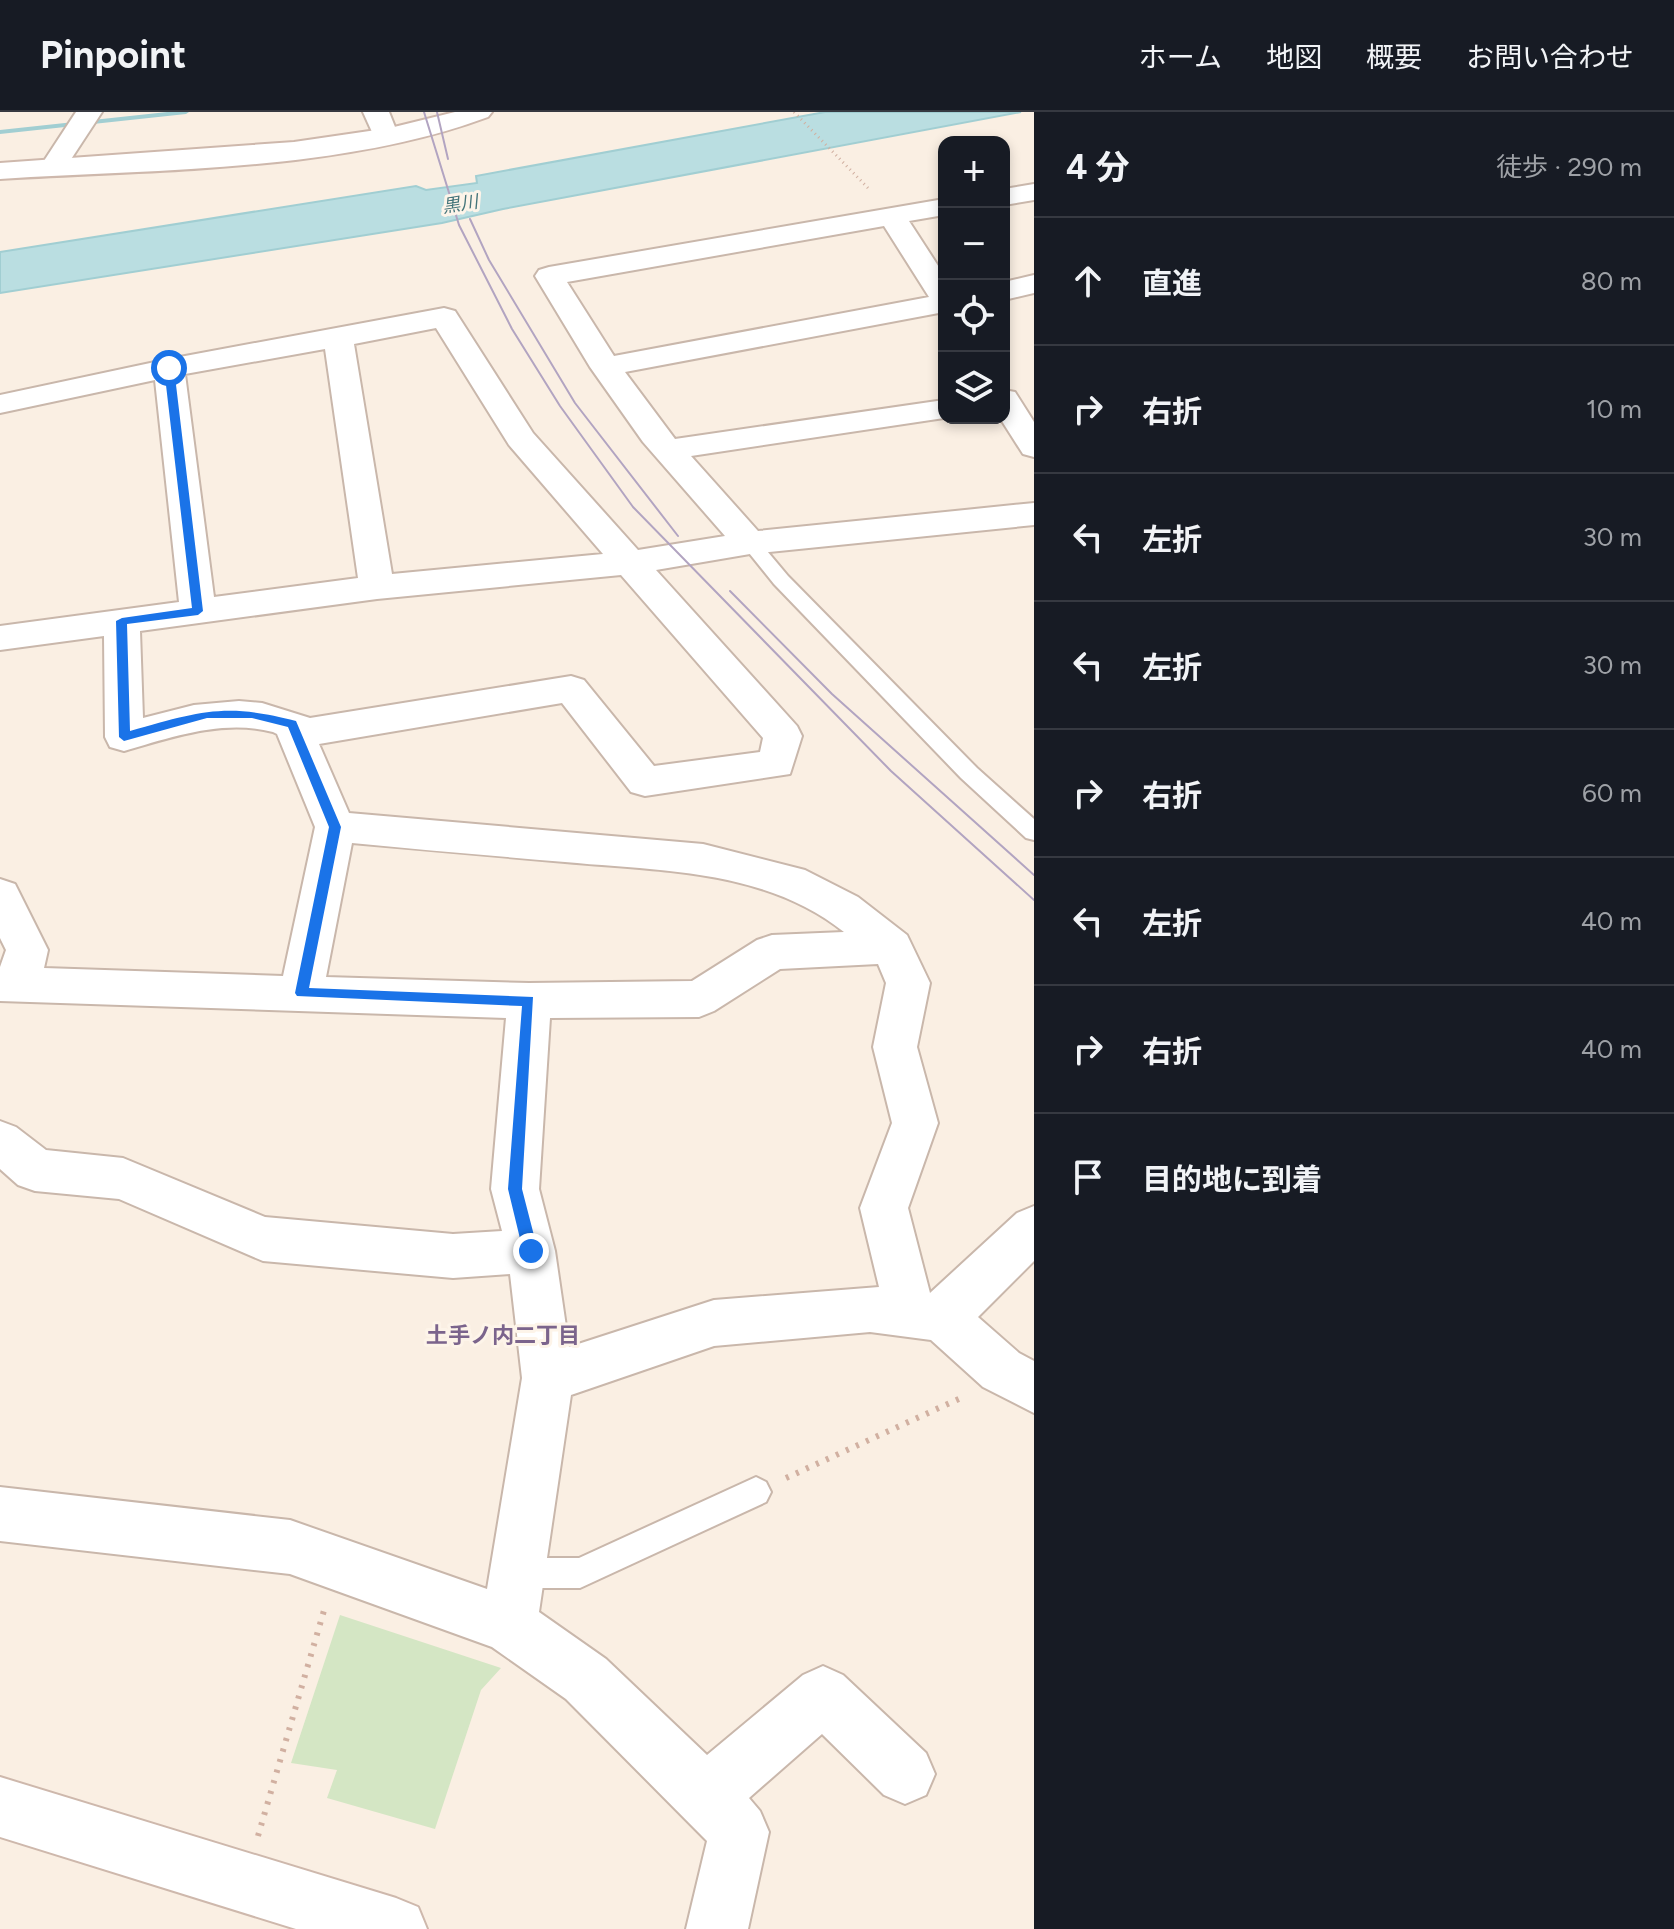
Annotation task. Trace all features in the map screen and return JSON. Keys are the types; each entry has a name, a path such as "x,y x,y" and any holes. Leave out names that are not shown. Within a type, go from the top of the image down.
{"street":[{"path":"53,167 89,112"},
{"path":"376,112 386,137"},
{"path":"0,171 212,159 386,137 479,112"},
{"path":"1010,196 1034,192"},
{"path":"750,543 669,450 605,367 549,276 939,208"},
{"path":"892,217 938,288"},
{"path":"1010,290 1034,284"},
{"path":"605,367 938,304"},
{"path":"0,404 169,368 444,317 520,438 783,736 776,764 645,782 571,689 307,732 292,724 252,714 207,714 124,737 122,621"},
{"path":"338,338 377,587"},
{"path":"169,368 198,611"},
{"path":"1010,399 1034,394"},
{"path":"1010,409 1034,447"},
{"path":"669,450 938,410"},
{"path":"0,638 377,587 628,563 750,543 1034,514"},
{"path":"292,724 335,827 301,993"},
{"path":"335,827 703,859 790,881 843,908 892,947 908,983 895,1047 915,1123 884,1208 927,1316"},
{"path":"0,895 27,950 10,984 529,1001 699,999 772,952 892,947"},
{"path":"514,1599 548,1378 531,1251 515,1189 529,1001"},
{"path":"0,1141 35,1170 123,1179 263,1239 453,1256 531,1251"},
{"path":"927,1316 1034,1228"},
{"path":"548,1378 714,1323 870,1309 927,1316 1017,1379"},
{"path":"0,1514 290,1547 338,1564 514,1599 586,1679 706,1795 739,1832 717,1929"},
{"path":"706,1795 823,1695 905,1774"},
{"path":"0,1807 396,1929"}],"lane":[{"path":"750,543 781,580 969,773 1034,832"},
{"path":"514,1599 580,1573 756,1492"}],"path":[{"path":"794,112 864,185"},
{"path":"756,1492 985,1387 1017,1379"},
{"path":"244,1882 338,1564"}],"green space":[{"path":"340,1615 501,1668 481,1690 435,1829 327,1798 337,1770 291,1763"}],"water":[{"name":"黒川","path":"825,112 1021,112 442,223 0,293 0,252 416,186 426,190 477,183 476,176"}],"waterway":[{"path":"0,132 186,112"}],"tram line":[{"path":"424,112 459,225 512,329 560,406 633,507 891,771 1034,900"},
{"path":"437,112 448,159"},
{"path":"470,219 489,260 575,403 678,536"},
{"path":"730,591 832,694 1034,875"}],"district":[{"name":"土手ノ内二丁目","path":"503,1335"}],"route":[{"path":"169,368 198,611 122,621 124,737 207,714 252,714 292,724 335,827 301,993 529,1001 515,1189 531,1251"}]}
